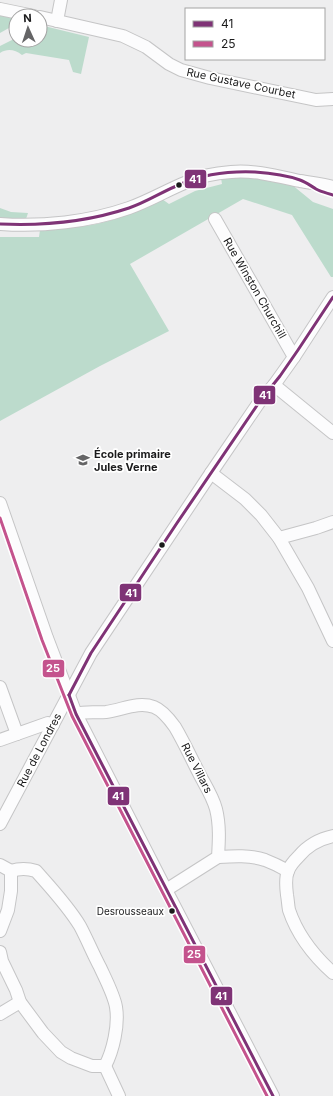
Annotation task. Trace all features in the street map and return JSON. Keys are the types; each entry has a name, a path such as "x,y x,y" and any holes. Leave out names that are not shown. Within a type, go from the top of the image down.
{"street":[{"path":"56,21 61,0"},
{"name":"Rue Gustave Courbet","path":"48,19 123,36 146,47 169,64 181,70 210,78 316,100 333,99"},
{"path":"0,224 61,223 84,220 110,214 142,203 189,181 216,174 232,172 264,173 301,181 320,183 333,187"},
{"path":"301,181 317,190 333,195"},
{"name":"Rue Winston Churchill","path":"215,219 294,357"},
{"name":"Rue de Londres","path":"0,824 91,653 211,472 260,401 274,386 333,297"},
{"path":"274,386 333,433"},
{"path":"211,472 245,499 261,515 279,538 308,588 333,641"},
{"path":"0,503 47,638 76,714 273,1096"},
{"path":"279,538 333,522"},
{"path":"0,687 17,734"},
{"name":"Rue Villars","path":"76,714 82,712 116,711 140,705 155,707 160,710 175,726 216,807 219,825 218,857"},
{"path":"0,740 48,723 53,725"},
{"path":"333,836 316,841 302,852 288,870 286,881 289,909 295,924 310,948 333,973"},
{"path":"166,890 218,857 232,856 266,860 288,870"},
{"path":"0,931 8,910 11,891 5,868 20,868 36,871 66,906 79,925 106,981 116,1006 113,1045 105,1066"},
{"path":"0,952 2,961 20,1002 60,1052 92,1066 105,1066"},
{"path":"0,1014 20,1002"},
{"path":"105,1066 119,1096"}],"green space":[{"path":"0,13 8,14 8,28 0,33"},
{"path":"48,27 89,37 81,74 73,72 69,60 26,53 22,55 11,50 6,50 0,53 0,46 8,42 8,48 48,48"},
{"path":"252,177 291,184 313,202 333,209 333,277 331,277 292,215 243,199 130,264 169,331 100,366 0,421 0,237 39,237 40,230 64,229 110,221 140,210 162,199 169,204 195,191 222,184 221,178"},
{"path":"0,208 11,212 28,213 26,219 22,221 0,219"}],"transit line":[{"name":"41","path":"0,224 49,224 97,217 136,206 174,187 199,178 236,172 255,172 295,178 318,190 333,195"},
{"name":"41","path":"69,695 91,653 177,523 260,401 298,350 333,297"},
{"name":"25","path":"0,518 42,640 72,716 267,1096"},
{"name":"41","path":"69,695 76,714 273,1096"}],"place":[{"name":"École primaire Jules Verne","path":"83,460"},
{"name":"Desrousseaux","path":"172,911"}]}
